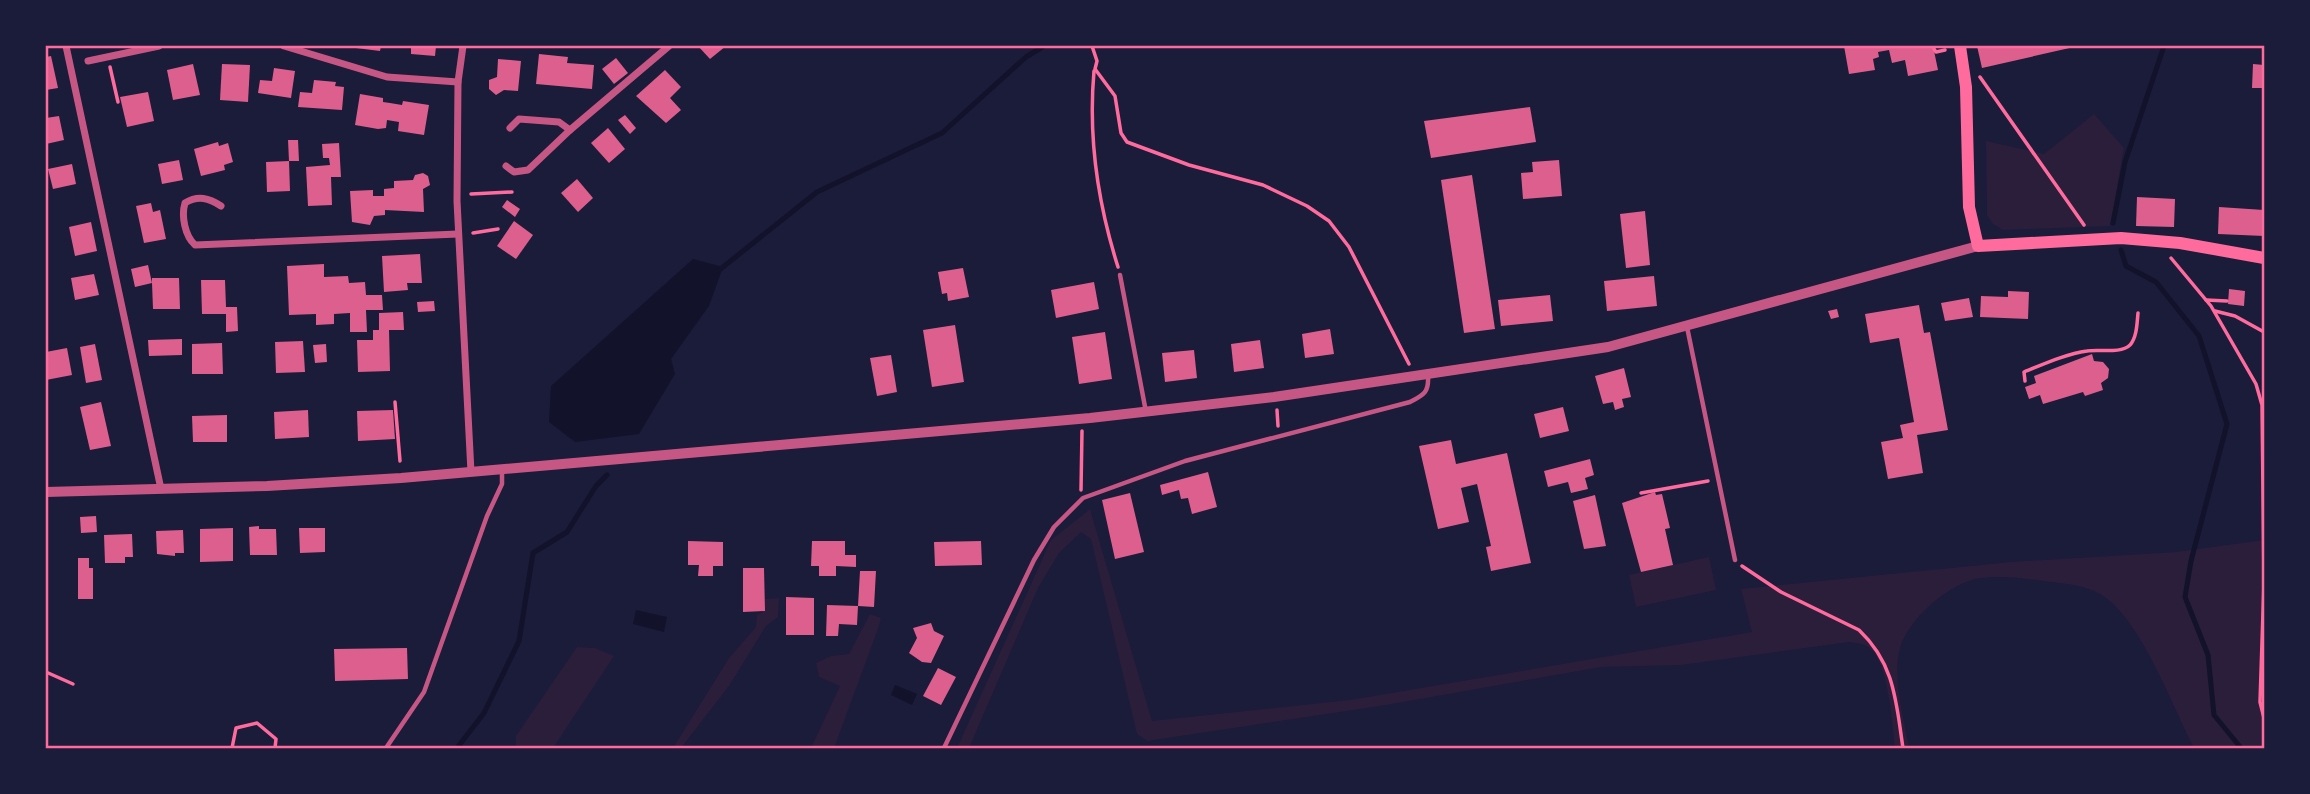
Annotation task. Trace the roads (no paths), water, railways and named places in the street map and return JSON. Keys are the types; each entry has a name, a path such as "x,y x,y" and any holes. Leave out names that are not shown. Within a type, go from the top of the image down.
{"main road":[{"path":"1960,46 1964,71 1969,207 1978,246 2106,238 2165,241 2264,258"}],"street":[{"path":"66,46 161,489"},
{"path":"88,61 159,46"},
{"path":"284,46 387,77 458,82"},
{"path":"463,46 458,82 458,234 471,472"},
{"path":"506,166 514,172 528,170 570,130 669,46"},
{"path":"510,128 519,119 559,122 570,130"},
{"path":"221,206 200,197 185,203 187,238 195,245 458,234"},
{"path":"46,492 267,486 502,470 1146,413 1274,397 1585,351 1687,327 1904,264 1978,246"}],"lane":[{"path":"1120,275 1146,413"},
{"path":"1687,327 1735,561"},
{"path":"944,748 1034,561 1054,527 1083,498 1185,461 1409,402 1424,395 1428,388 1427,375"},
{"path":"386,748 424,692 435,666 462,581 502,484 502,470"}],"waterway":[{"path":"718,271 817,192 942,133 1026,57 1044,46"},
{"path":"2113,223 2125,162 2164,46"},
{"path":"2121,250 2126,266 2156,282 2199,336 2227,424 2191,561 2185,597 2208,655 2214,715 2241,748"},
{"path":"457,748 484,713 519,641 533,553 567,532 596,486 607,475"}]}
